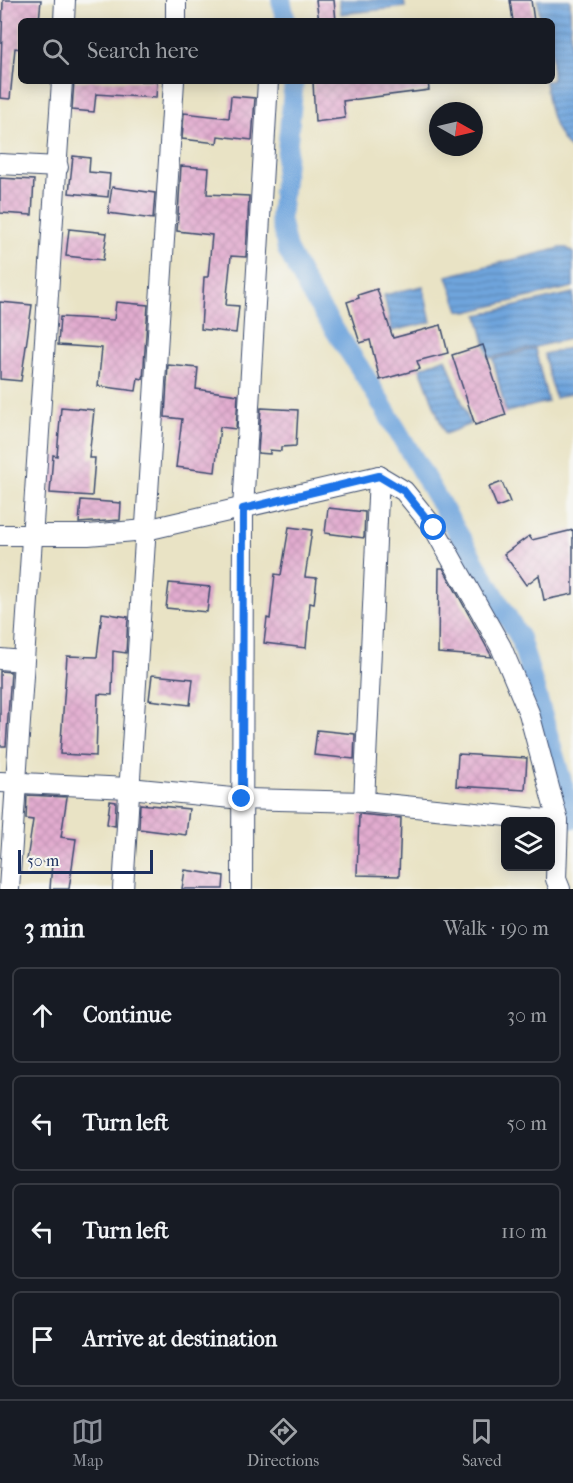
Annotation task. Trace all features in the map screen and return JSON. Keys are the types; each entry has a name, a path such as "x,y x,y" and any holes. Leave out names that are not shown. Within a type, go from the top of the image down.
{"street":[{"path":"64,18 65,0"},
{"path":"176,0 176,18"},
{"path":"9,889 8,783 23,661 62,84"},
{"path":"123,889 174,84"},
{"path":"242,889 243,509 268,84"},
{"path":"0,164 57,167"},
{"path":"363,802 379,476"},
{"path":"0,534 31,536 146,530 379,476 404,491 434,528 501,647 529,713 558,821 556,879 560,889"},
{"path":"0,659 23,661"},
{"path":"8,783 129,788 242,799 363,802 558,821"}],"water":[{"path":"339,0 404,0 405,7 341,14"},
{"path":"538,0 570,0 573,152 556,128 545,84 555,84 555,18 540,18"},
{"path":"567,248 573,253 573,287 467,312 459,310 447,276"},
{"path":"423,286 431,322 392,331 384,295"},
{"path":"573,293 573,338 489,358 478,315"},
{"path":"570,348 573,359 573,393 555,398 544,354"},
{"path":"535,349 548,402 506,412 493,359"},
{"path":"446,358 470,424 445,434 420,368"}],"building":[{"path":"3,0 41,0 39,18 18,18 18,48 15,48 10,99 0,98"},
{"path":"316,0 334,0 336,18 319,18"},
{"path":"510,0 531,0 534,18 513,18"},
{"path":"74,84 157,84 156,98 96,94 94,112 72,110"},
{"path":"313,84 428,84 429,90 343,101 345,118 315,122"},
{"path":"231,96 255,98 252,140 218,136 217,143 182,139 184,113 229,118"},
{"path":"73,156 90,158 89,172 110,174 108,197 69,193"},
{"path":"181,166 209,168 207,194 249,196 246,257 231,256 226,305 239,306 236,333 201,329 204,277 208,277 212,235 177,231"},
{"path":"0,178 34,180 32,215 0,213"},
{"path":"112,187 155,193 153,219 108,213"},
{"path":"69,229 107,233 103,260 66,256"},
{"path":"377,289 393,338 441,325 448,353 417,361 420,369 380,380 370,340 360,343 347,302 359,298 358,295"},
{"path":"0,302 32,305 21,381 0,379"},
{"path":"116,302 148,305 143,379 138,378 136,391 98,386 102,348 58,345 60,317 114,320"},
{"path":"483,345 506,415 475,425 452,355"},
{"path":"168,365 198,368 196,389 238,395 236,429 220,427 215,472 176,467 182,419 165,417"},
{"path":"61,407 94,410 89,458 95,458 92,496 50,493 53,455 57,456"},
{"path":"261,408 298,410 296,446 281,447 281,451 270,450 270,454 258,453"},
{"path":"502,482 510,502 497,507 489,487"},
{"path":"81,500 121,503 120,520 79,523"},
{"path":"328,508 365,512 364,538 325,533"},
{"path":"289,527 312,530 305,577 317,578 314,604 310,603 306,648 264,643 267,618 270,619 275,574 281,575"},
{"path":"573,530 573,594 544,600 539,575 526,585 504,554 529,536 532,540"},
{"path":"439,568 443,568 492,657 438,653"},
{"path":"169,583 210,587 207,612 166,608"},
{"path":"102,613 128,617 126,653 113,651 112,695 98,694 96,756 60,754 67,656 97,657"},
{"path":"0,671 11,672 6,746 0,746"},
{"path":"152,675 193,679 190,705 149,700"},
{"path":"317,730 355,734 354,759 314,755"},
{"path":"458,754 527,758 525,790 456,786"},
{"path":"27,795 67,797 61,837 76,839 69,889 50,889 52,863 27,860 33,820 26,819"},
{"path":"110,801 116,802 115,826 107,824"},
{"path":"140,804 189,809 186,835 139,829"},
{"path":"359,814 401,818 399,876 357,875"},
{"path":"185,870 224,876 223,889 182,889"}],"waterway":[{"path":"281,0 285,18"},
{"path":"294,84 280,219 287,249 311,294 365,376 520,638 573,819"}],"route":[{"path":"242,799 243,509 379,476 404,491 434,528"}]}
